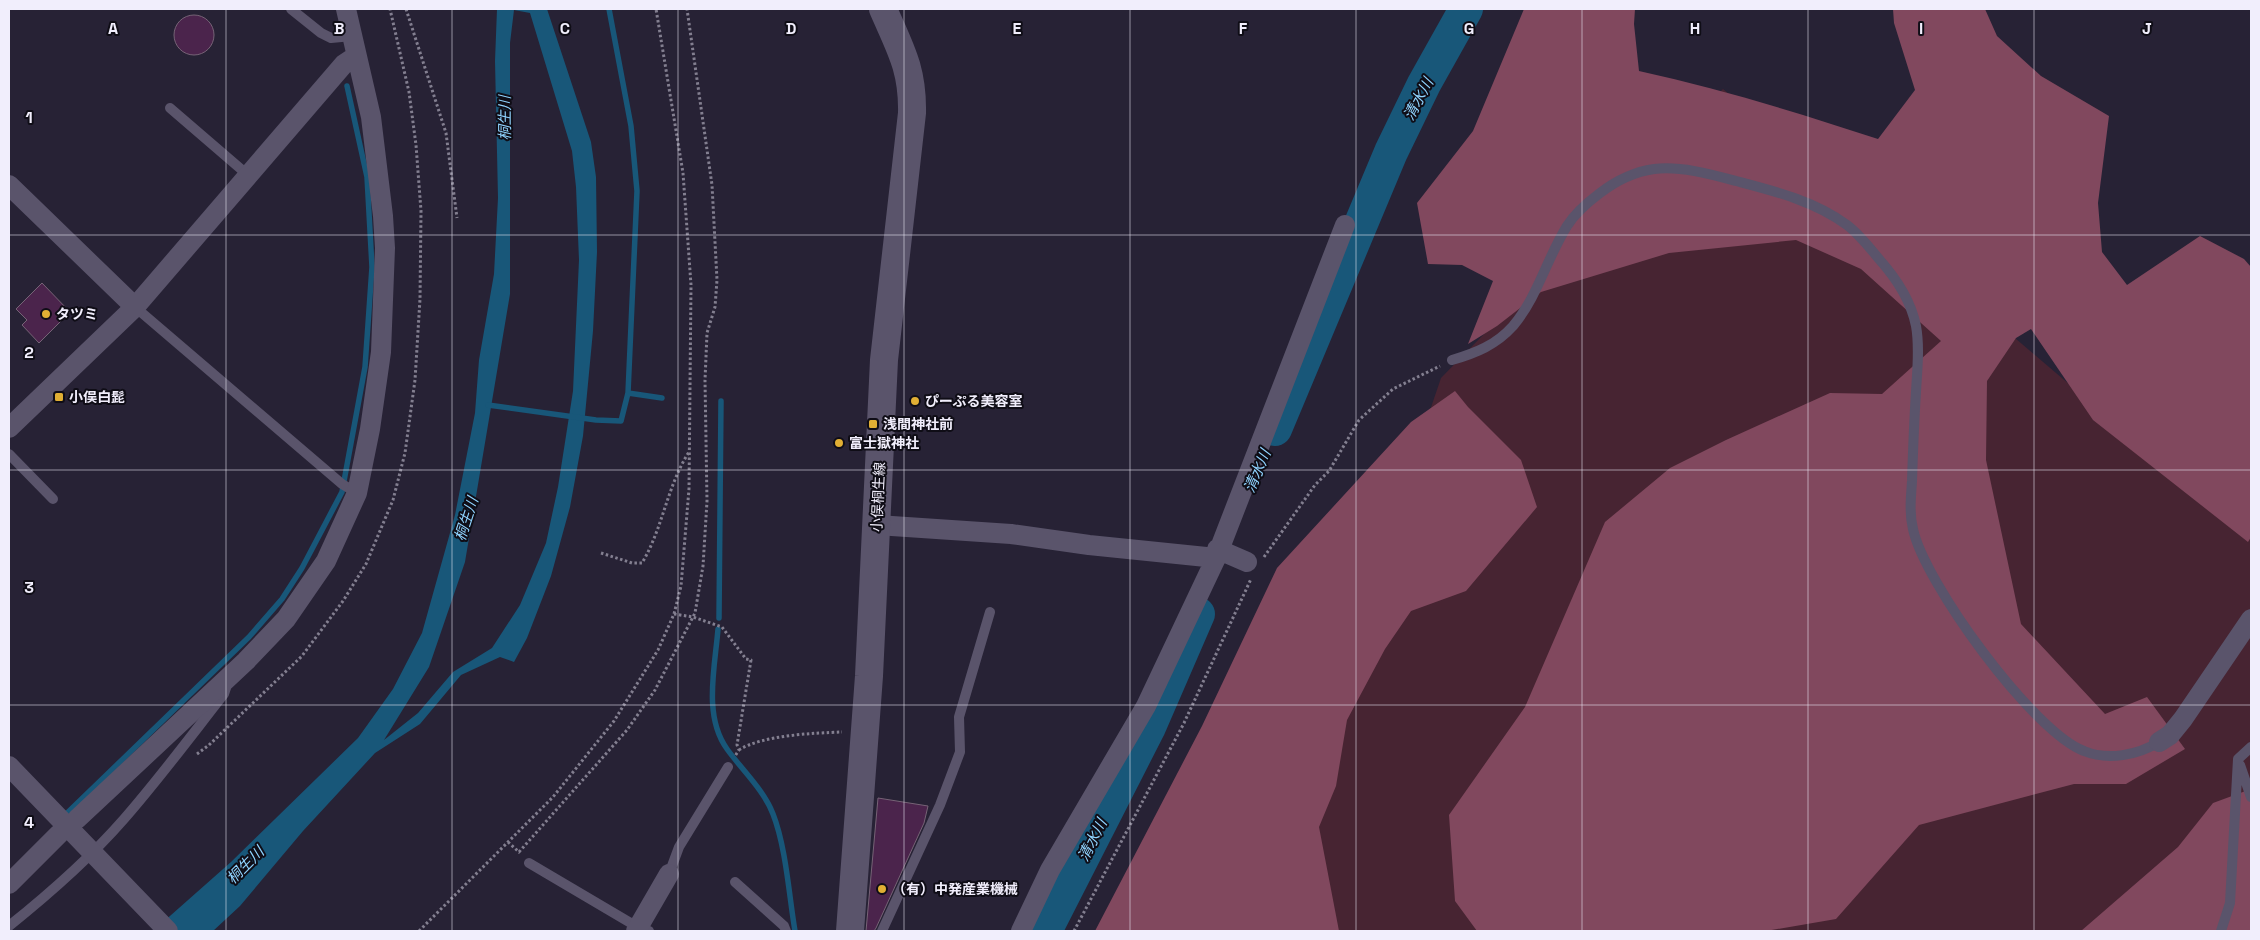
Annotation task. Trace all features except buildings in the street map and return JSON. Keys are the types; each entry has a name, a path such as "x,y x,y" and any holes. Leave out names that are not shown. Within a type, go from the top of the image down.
{"main road":[{"name":"小俣桐生線","path":"850,931 865,732 884,360 910,130 912,95 909,68 883,9"}],"street":[{"path":"77,819 231,676 286,619 308,590 326,561 370,429 381,352 385,248 384,216 371,117 346,9"},
{"path":"9,428 135,307 344,64 356,56"},
{"path":"9,185 135,307"},
{"path":"1021,931 1050,870 1146,706 1216,554 1345,225"},
{"path":"877,525 1011,534 1089,545 1216,554 1252,564"},
{"path":"2158,742 2170,734 2183,719 2251,619"},
{"path":"9,766 168,931"},
{"path":"9,884 60,834"},
{"path":"641,930 669,874"}],"lane":[{"path":"291,9 321,33 331,38 352,36"},
{"path":"170,108 249,176"},
{"path":"1452,360 1483,350 1512,326 1536,290 1568,225 1582,208 1620,178 1637,172 1659,169 1687,171 1720,177 1789,196 1831,215 1848,226 1890,272 1904,294 1916,327 1918,360 1910,512 1916,542 1932,578 1996,668 2021,699 2062,739 2088,753 2104,755 2134,753 2158,742"},
{"path":"135,307 349,488"},
{"path":"9,454 53,499"},
{"path":"882,931 940,804 960,752 959,717 990,612"},
{"path":"9,926 94,855 158,780 224,694 231,676"},
{"path":"2222,931 2230,903 2238,759 2251,747"},
{"path":"2238,759 2251,797"},
{"path":"669,874 679,847 728,767"},
{"path":"529,863 641,930"},
{"path":"735,882 784,926 786,931"}],"path":[{"path":"406,9 446,133 457,218"},
{"path":"420,931 553,797 614,721 658,650 674,614 681,586 688,488 691,285 686,196 656,9"},
{"path":"518,852 627,730 654,690 693,617 703,566 707,501 705,380 707,334 715,307 717,280 712,185 687,9"},
{"path":"1074,931 1184,723 1234,611 1252,564 1329,470 1359,420 1393,389 1452,360"},
{"path":"601,553 632,563 642,563 650,550 678,468 689,451"},
{"path":"674,614 693,617 722,627 746,659 751,660 737,745 739,750"},
{"path":"728,767 739,750 752,743 813,732 865,732"},
{"path":"508,842 512,846"}],"shaded area":[{"path":"1524,9 1635,9 1634,24 1639,71 1760,102 1878,139 1915,90 1894,23 1893,9 1985,9 1997,36 2041,76 2109,116 2098,203 2102,252 2127,285 2200,236 2244,259 2251,267 2251,537 2248,542 2093,420 2031,329 2016,338 1987,381 1986,460 2021,624 2105,714 2147,697 2185,749 2126,784 2074,784 1919,825 1836,919 1766,931 1477,931 1455,901 1449,815 1525,707 1605,522 1670,468 1726,440 1830,393 1882,394 1941,341 1861,269 1796,240 1669,253 1541,292 1497,326 1468,344 1493,281 1462,265 1428,264 1417,203 1473,131"},
{"path":"1723,89 2233,524 2251,510 2251,931 1310,931 1280,819 1360,616 1441,378"},
{"path":"1455,391 1468,407 1521,460 1537,507 1466,591 1411,611 1385,649 1347,720 1336,786 1319,827 1339,931 1095,931 1202,726 1277,568 1411,422"},
{"path":"2251,789 2251,931 2081,931 2178,847 2213,803"}],"water":[{"name":"桐生川","path":"497,9 547,9 591,142 596,177 597,252 593,331 583,436 570,507 551,576 527,638 514,662 500,657 461,675 420,724 375,753 303,831 240,906 213,931 153,931 231,862 358,738 393,689 422,633 455,515 475,413 479,360 494,274 498,198 495,61","holes":["514,10 530,13 572,151 576,187 579,260 573,391 558,487 546,543 520,605 492,648 453,672 418,713 384,740 429,667 465,562 510,294 510,43"]}],"waterway":[{"path":"609,9 631,126 637,191 628,393 662,398"},
{"name":"清水川","path":"1275,429 1391,152 1424,84 1466,9"},
{"path":"63,817 249,637 282,599 302,568 342,492 365,367 372,267 367,177 347,86"},
{"path":"488,405 596,420 621,421 628,393"},
{"path":"719,618 721,401"},
{"name":"清水川","path":"1045,931 1149,727 1198,614"},
{"path":"718,629 712,691 715,722 727,749 758,788 773,814 784,856 795,931"}],"place":[{"name":"タツミ","path":"46,314"},
{"name":"小俣白髭","path":"59,397"},
{"name":"ぴーぷる美容室","path":"915,401"},
{"name":"浅間神社前","path":"873,424"},
{"name":"富士獄神社","path":"839,443"},
{"name":"（有）中発産業機械","path":"882,889"}]}
